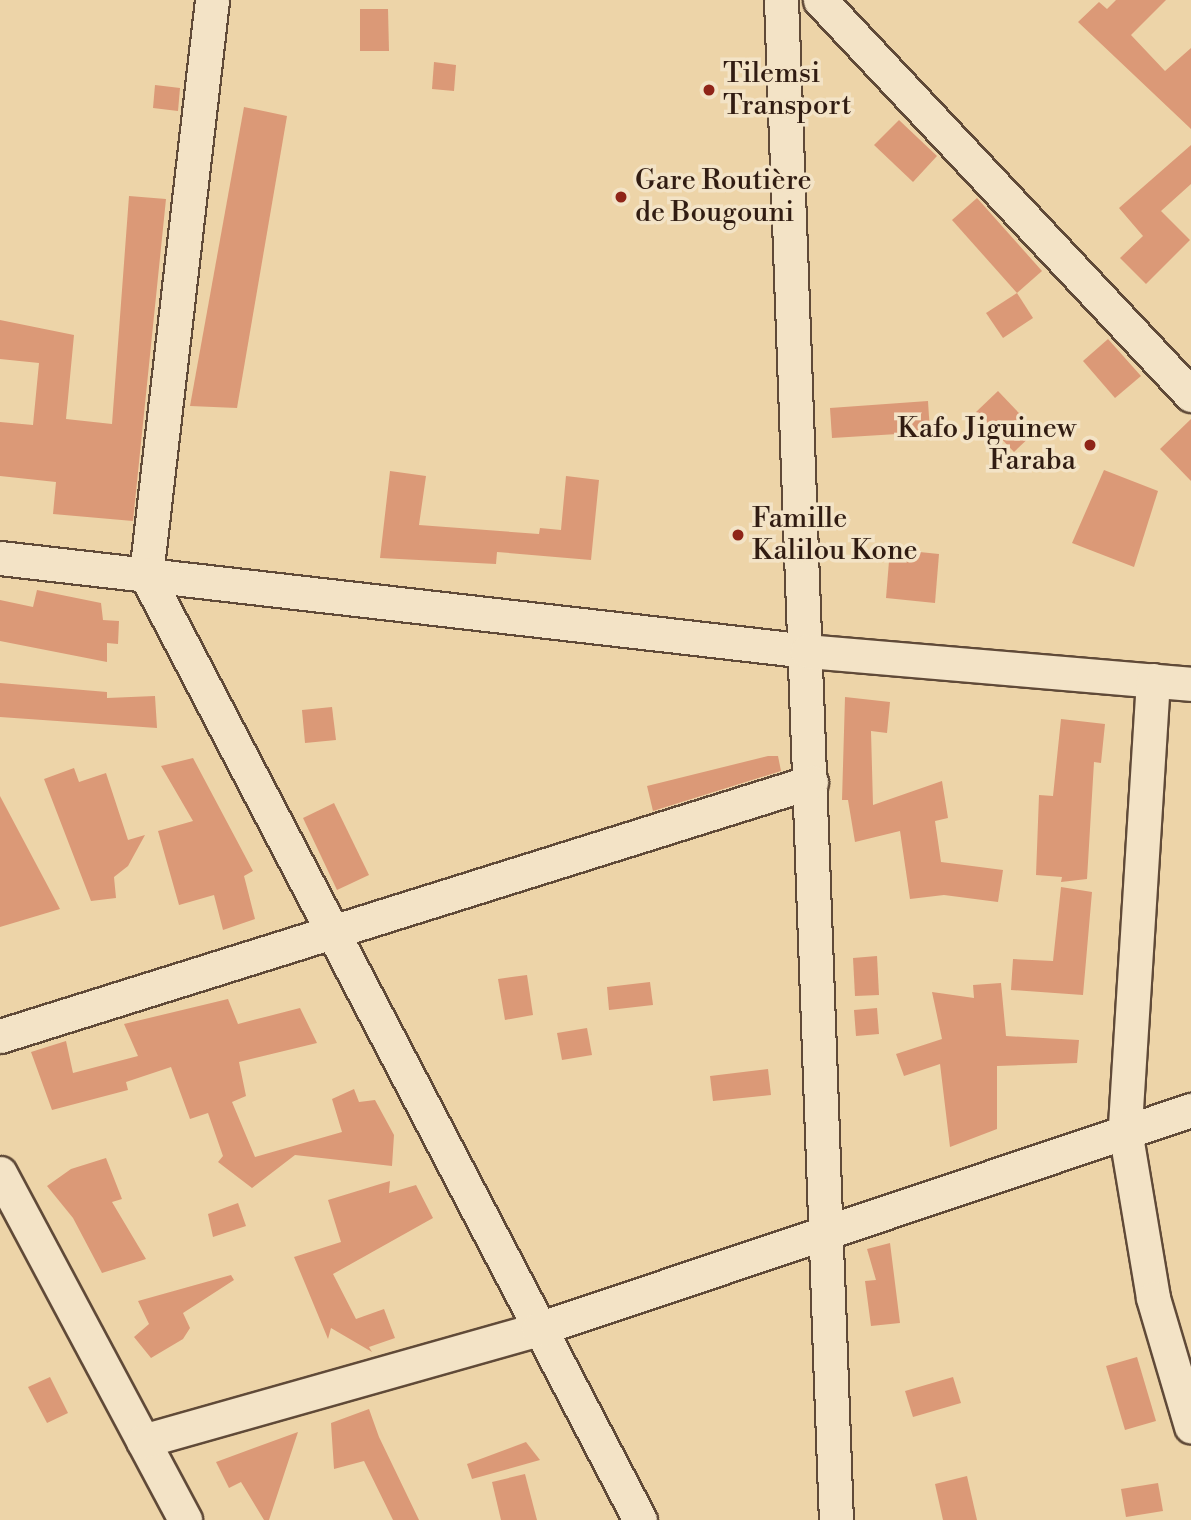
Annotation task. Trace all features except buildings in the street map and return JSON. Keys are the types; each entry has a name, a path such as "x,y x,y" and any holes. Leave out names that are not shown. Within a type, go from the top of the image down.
{"street":[{"path":"212,0 146,575 640,1520"},
{"path":"781,0 807,651 836,1520"},
{"path":"820,0 1191,395"},
{"path":"0,558 807,651 1191,684"},
{"path":"1153,680 1125,1130 1153,1298 1191,1426"},
{"path":"0,1036 333,929 811,782"},
{"path":"144,1441 538,1329 826,1228 1191,1110"},
{"path":"0,1174 185,1520"}],"place":[{"name":"Tilemsi Transport","path":"709,90"},
{"name":"Gare Routière de Bougouni","path":"621,197"},
{"name":"Kafo Jiguinew Faraba","path":"1090,445"},
{"name":"Famille Kalilou Kone","path":"738,535"}]}
